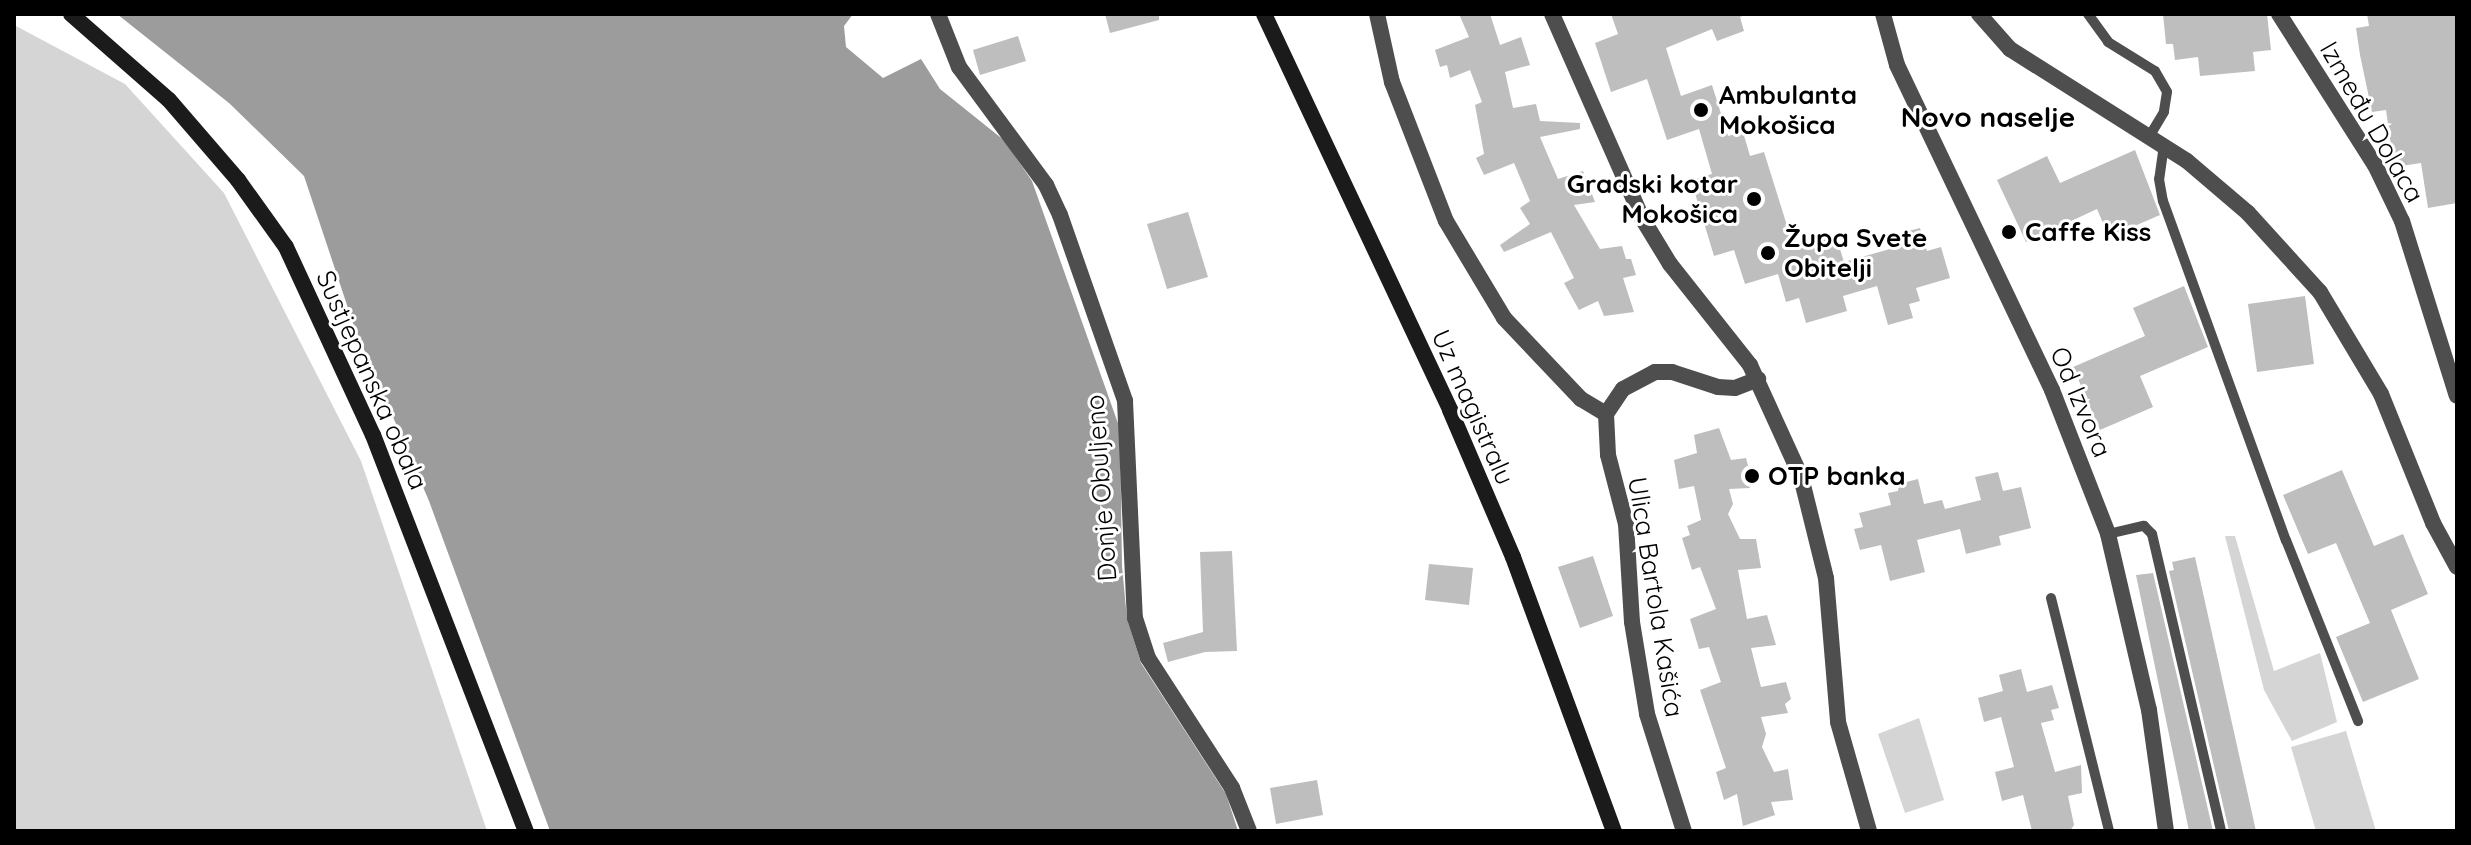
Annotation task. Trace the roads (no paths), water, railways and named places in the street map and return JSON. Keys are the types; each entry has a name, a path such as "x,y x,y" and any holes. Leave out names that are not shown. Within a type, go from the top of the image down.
{"main road":[{"name":"Sustjepanska obala","path":"71,14 169,100 238,180 286,247 373,435 526,831"},
{"name":"Uz magistralu","path":"1264,14 1450,410 1513,557 1614,831"}],"street":[{"name":"Donje Obuljeno","path":"938,14 959,67 1046,185 1060,215 1125,401 1135,618 1148,658 1232,788 1249,831"},
{"path":"1377,14 1392,82 1446,221 1504,318 1581,399 1606,414 1623,389 1655,372 1672,372 1718,387 1735,388 1758,379"},
{"path":"1552,14 1592,113 1649,230 1758,379 1812,510 1826,578 1838,722 1869,831"},
{"name":"Od Izvora","path":"1883,14 1897,65 2052,390 2108,534 2149,710 2166,831"},
{"path":"1979,14 2010,49 2157,140 2248,213 2320,292 2381,394 2433,523 2457,567"},
{"name":"Između Dolaca","path":"2279,14 2375,165 2402,221 2457,396"},
{"name":"Ulica Bartola Kašića","path":"1606,414 1608,455 1626,524 1632,622 1647,714 1684,831"}],"lane":[{"path":"2088,14 2108,42 2155,71 2167,92 2157,140 2163,201 2286,540 2358,721"},
{"path":"2108,534 2133,526 2144,526 2152,534 2221,831"},
{"path":"2051,598 2109,831"}],"place":[{"name":"Ambulanta Mokošica","path":"1701,110"},
{"name":"Gradski kotar Mokošica","path":"1754,199"},
{"name":"Caffe Kiss","path":"2009,232"},
{"name":"Župa Svete Obitelji","path":"1768,253"},
{"name":"OTP banka","path":"1752,476"}],"district":[{"name":"Novo naselje","path":"1988,117"}]}
